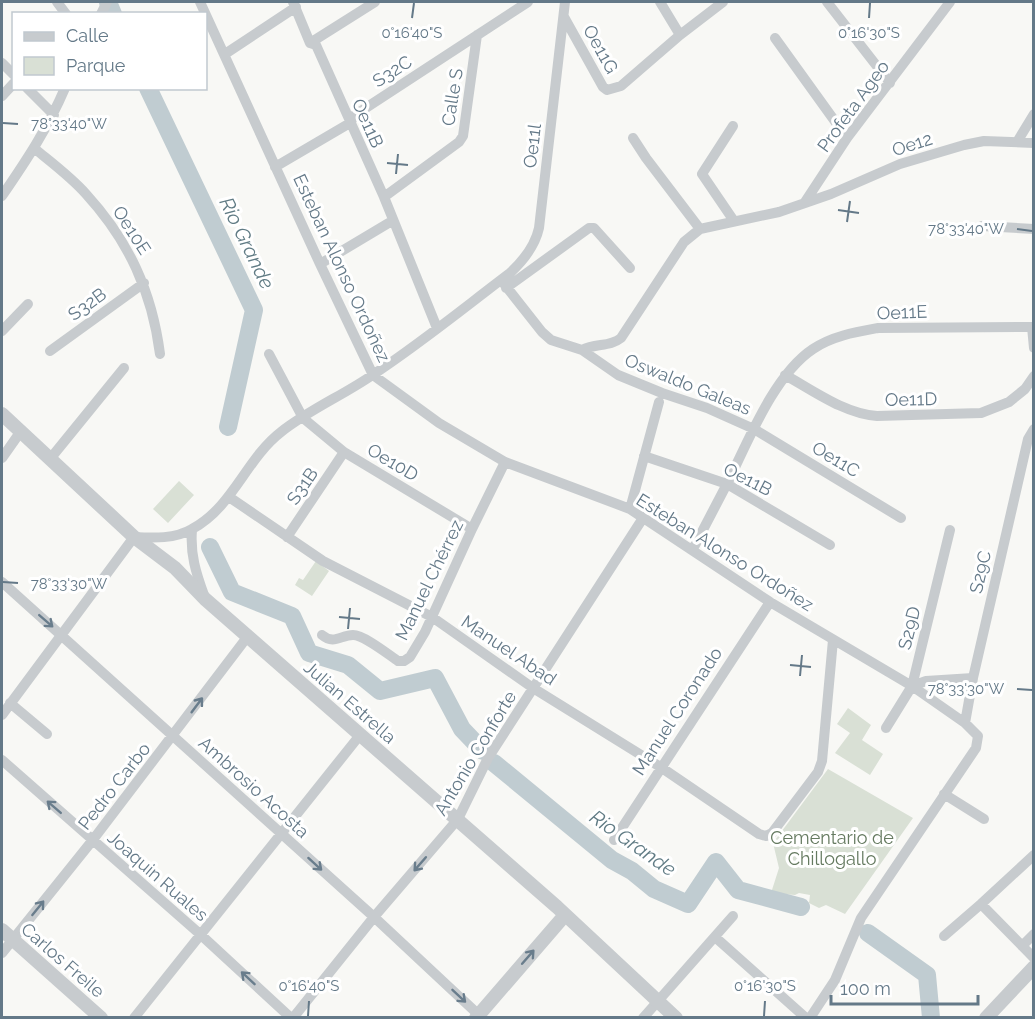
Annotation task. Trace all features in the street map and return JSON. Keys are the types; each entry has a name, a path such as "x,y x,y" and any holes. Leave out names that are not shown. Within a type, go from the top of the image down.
{"street":[{"path":"310,43 375,2"},
{"name":"S32C","path":"276,167 350,123 355,116 528,2"},
{"name":"Oe11l","path":"503,284 521,263 536,240 539,228 565,2"},
{"path":"660,2 680,35 723,2"},
{"path":"827,2 890,83"},
{"name":"Profeta Ageo","path":"805,202 847,138 950,2"},
{"path":"225,54 294,4"},
{"name":"Oe11B","path":"294,4 310,43 316,45 384,198 437,328"},
{"name":"Esteban Alonso Ordoñez","path":"207,17 373,375 439,423 505,462 630,510 693,549 770,602 912,686 965,723 979,739 976,748 944,794"},
{"name":"Oe11G","path":"564,17 603,87 607,90 621,86 680,35"},
{"name":"Calle S","path":"384,198 459,142 463,136 477,35"},
{"path":"775,38 847,138"},
{"path":"29,90 54,115"},
{"path":"2,196 35,148 54,115 63,90"},
{"path":"1017,142 1034,114"},
{"path":"733,126 702,174 734,221"},
{"path":"633,138 700,229"},
{"name":"Oe12","path":"805,202 839,191 900,164 954,148 979,142 1034,143"},
{"name":"Oe10E","path":"35,148 86,194 123,242 144,283 156,322 160,354"},
{"path":"582,350 594,345 616,343 621,338 684,242 700,229 779,212 805,202"},
{"path":"320,264 392,221"},
{"path":"982,226 1034,229"},
{"path":"2,714 134,537 171,537 192,530 229,497 261,453 280,432 373,375 437,328 590,228 594,228 630,268"},
{"name":"S32B","path":"50,351 144,283"},
{"name":"Oswaldo Galeas","path":"503,284 551,340 582,350 618,375 707,408 754,429"},
{"path":"2,331 28,304"},
{"path":"1033,327 1034,348"},
{"name":"Oe11E","path":"693,549 754,429 785,375 814,348 834,338 878,328 1033,327"},
{"path":"269,354 303,417"},
{"path":"51,459 124,369"},
{"name":"Oe11D","path":"785,375 851,411 877,416 981,413 1009,402 1025,389 1034,376"},
{"path":"630,510 659,402"},
{"name":"Julian Estrella","path":"2,414 134,537 175,568 205,598 458,819 676,1017"},
{"name":"Oe10D","path":"303,417 344,452 472,529"},
{"name":"Oe11C","path":"754,429 902,518"},
{"name":"S29C","path":"965,723 973,678 1028,439 1034,429"},
{"path":"2,458 21,431"},
{"name":"S31B","path":"287,537 344,452"},
{"name":"Oe11B","path":"644,456 727,484 830,545"},
{"name":"Manuel Chérrez","path":"322,634 325,637 336,639 353,635 363,638 398,661 404,661 410,657 432,617 505,462"},
{"name":"Manuel Abad","path":"229,497 323,561 432,617 533,688 662,768 759,834 766,836 772,833 818,772 822,761 833,640"},
{"name":"Antonio Conforte","path":"292,1017 458,819 488,758 643,518"},
{"path":"192,530 193,561 205,598"},
{"name":"S29D","path":"886,728 912,686 950,530"},
{"name":"Ambrosio Acosta","path":"2,582 374,917 479,1016"},
{"name":"Manuel Coronado","path":"614,840 770,602"},
{"name":"Pedro Carbo","path":"2,953 7,935 92,841 248,636"},
{"path":"912,686 926,681 973,678"},
{"path":"10,703 47,734"},
{"path":"134,1017 360,735"},
{"name":"Joaquin Ruales","path":"2,760 292,1017"},
{"path":"716,938 808,1017 835,980 861,918 944,794 984,819"},
{"path":"944,936 1034,855"},
{"path":"981,904 1034,958"},
{"path":"479,1016 565,915"},
{"path":"643,1017 716,938 733,916"},
{"path":"1022,946 1034,934"},
{"name":"Carlos Freile","path":"7,935 101,1017"},
{"path":"986,1017 1034,967"}],"green space":[{"path":"179,481 194,495 168,523 153,509"},
{"path":"316,561 329,571 312,596 295,585 299,578 303,580"},
{"path":"848,708 871,725 862,740 883,754 870,775 835,753 850,733 837,724"},
{"name":"Cementario de Chillogallo","path":"828,769 913,818 845,914 826,905 819,908 809,903 810,895 771,893 779,868 773,843"}],"waterway":[{"name":"Rio Grande","path":"108,2 112,12"},
{"name":"Rio Grande","path":"149,90 254,310 228,427"},
{"name":"Rio Grande","path":"210,547 232,592 292,616 309,653 348,665 380,691 435,678 462,729 483,751"},
{"name":"Rio Grande","path":"494,763 612,860 632,871 654,889 688,904 716,862 738,890 801,907"},
{"name":"Rio Grande","path":"868,933 927,975 931,1018"}]}
